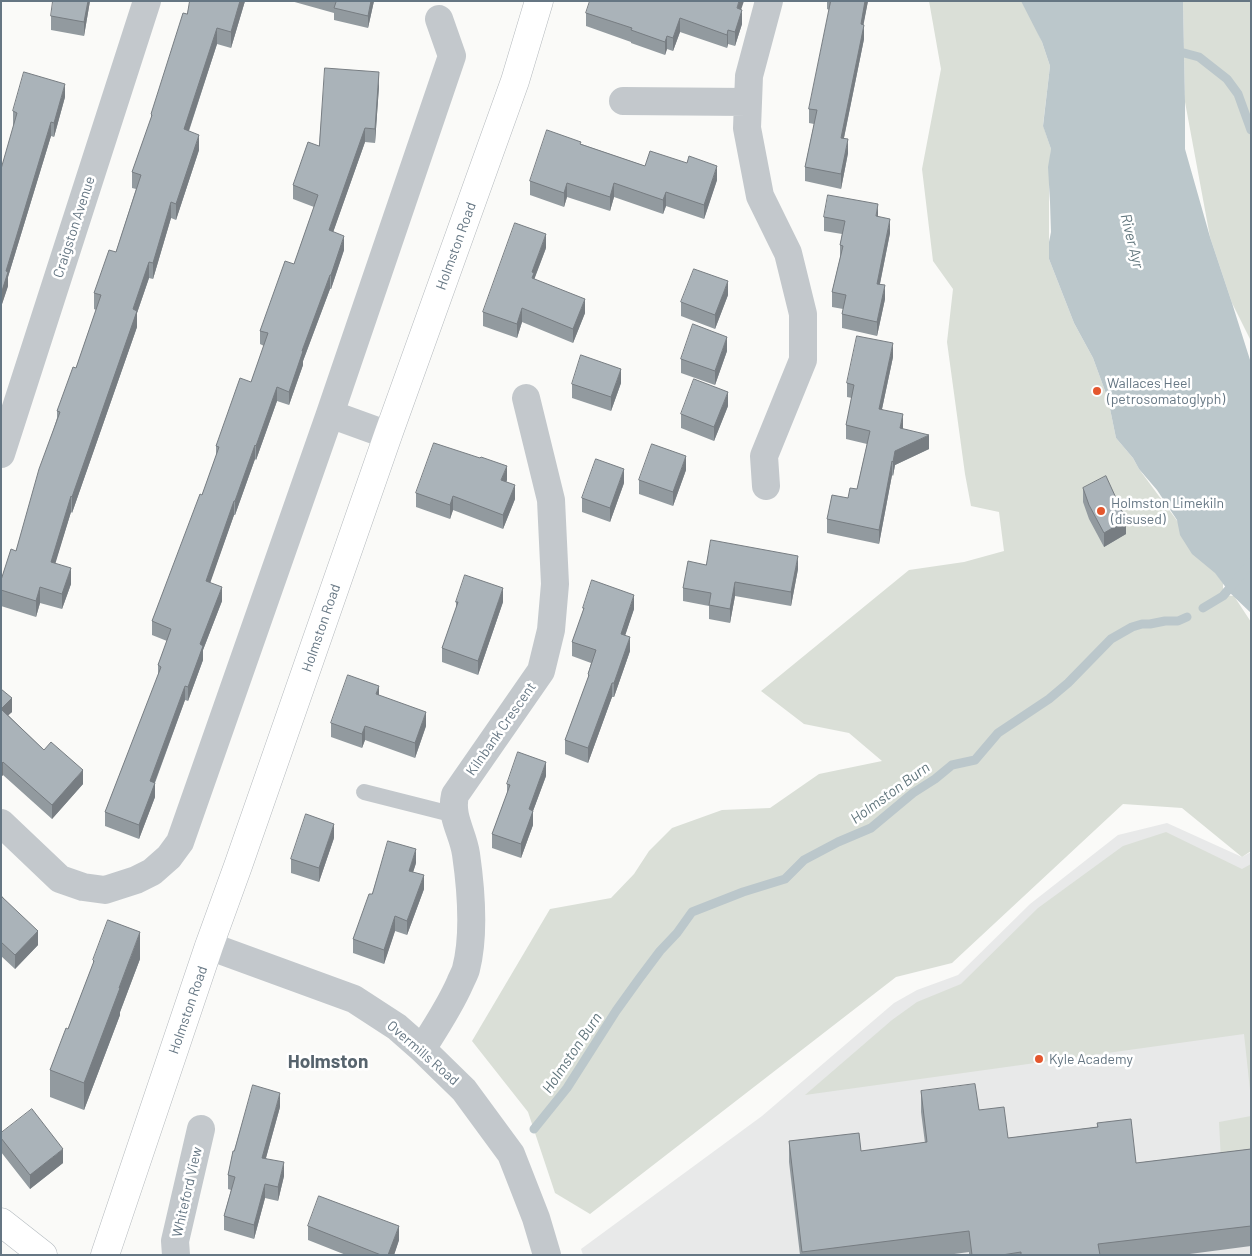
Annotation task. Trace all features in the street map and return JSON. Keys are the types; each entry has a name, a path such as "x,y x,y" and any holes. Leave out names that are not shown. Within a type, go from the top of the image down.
{"main road":[{"name":"Holmston Road","path":"106,1255 209,946 511,91 539,1"},
{"path":"1,1222 43,1255"}],"street":[{"name":"Craigston Avenue","path":"1,454 147,1"},
{"path":"766,486 764,456 803,360 803,314 788,253 760,196 747,128 749,76 769,1"},
{"path":"1,823 60,879 83,887 105,890 136,880 152,872 169,857 180,842 330,414 452,56 439,19"},
{"path":"622,101 748,102"},
{"name":"Kilnbank Crescent","path":"422,1049 452,1000 466,970 470,943 471,887 465,846 457,826 453,805 455,795 540,671 551,630 555,584 551,500 526,398"},
{"path":"330,414 388,436"},
{"name":"Overmills Road","path":"209,946 354,999 397,1027 422,1049 464,1090 511,1154 536,1218 547,1255"},
{"name":"Whiteford View","path":"176,1255 174,1241 201,1129"}],"lane":[{"path":"364,792 455,815"}],"shaded area":[{"path":"929,1 1024,1 1042,42 1050,66 1043,125 1051,149 1049,259 1074,323 1093,358 1108,399 1116,438 1133,458 1139,469 1223,583 1223,595 1234,596 1251,622 1251,851 1242,857 1182,808 1123,804 952,963 896,977 590,1214 555,1193 528,1112 472,1041 550,909 611,898 634,874 649,851 672,828 722,810 770,808 819,774 882,761 849,733 804,724 761,691 909,570 964,562 1004,551 999,512 971,506 947,342 953,289 933,261 922,169 941,69"},
{"path":"1183,1 1251,1 1251,341 1232,303 1210,237 1185,102"},
{"name":"Kyle Academy","path":"1167,823 1242,857 1251,852 1251,1255 583,1255 581,1249 762,1116 894,1003 917,990 958,975 1030,904 1118,835"},
{"path":"1166,832 1242,869 1251,864 1251,1099 1244,1034 805,1095 892,1020 917,1002 961,984 1038,908 1123,846"},
{"path":"1251,1116 1251,1156 1221,1160 1219,1122"}],"water":[{"name":"River Ayr","path":"1021,1 1183,1 1185,149 1210,237 1251,363 1251,613 1230,593 1215,573 1192,554 1180,535 1177,520 1157,490 1116,438 1108,399 1093,358 1074,323 1049,259 1051,232 1048,167 1051,149 1043,126 1050,66 1042,42"}],"building":[{"path":"53,1 88,1 84,22 51,16"},
{"path":"190,1 240,1 231,32 217,28 184,129 199,135 176,204 171,202 153,263 149,262 133,309 137,311 71,496 51,562 71,568 62,594 40,587 36,601 1,590 1,580 11,549 16,551 39,469 60,412 57,411 73,367 76,368 101,295 94,293 109,250 116,252 141,175 132,172 152,115 183,13 187,14"},
{"path":"334,1 371,1 368,16 334,8 336,2"},
{"path":"590,1 739,1 737,8 742,10 735,32 728,30 727,35 680,18 673,38 667,36 665,42 631,30 632,28 586,13"},
{"path":"831,1 865,1 861,24 864,25 841,138 848,139 841,174 805,167 817,110 809,109"},
{"path":"325,68 379,72 375,129 365,128 329,230 344,236 289,392 277,387 206,581 222,587 200,644 203,646 188,687 185,686 150,781 155,783 139,825 105,812 161,667 158,665 171,629 152,621 200,494 202,495 219,447 216,446 240,378 251,382 268,333 260,331 285,261 294,264 318,195 293,185 308,142 319,146"},
{"path":"24,72 65,84 54,123 51,122 6,271 8,272 1,294 1,169 17,113 13,111"},
{"path":"547,130 581,142 580,144 645,166 650,151 687,163 689,156 717,166 704,205 666,192 663,200 614,183 610,197 567,183 564,193 530,181"},
{"path":"828,195 878,204 876,216 890,219 877,284 885,285 877,322 842,314 846,295 832,292 843,246 840,245 845,221 824,217"},
{"path":"515,223 546,234 532,272 534,273 532,278 585,299 573,329 522,308 517,324 483,312"},
{"path":"694,269 728,281 715,315 681,302"},
{"path":"693,324 727,337 715,371 681,359"},
{"path":"857,336 893,343 879,409 903,414 900,428 929,435 895,451 879,530 827,519 832,495 848,498 850,488 857,489 870,431 846,425 854,385 847,383"},
{"path":"581,355 621,369 611,397 572,384"},
{"path":"694,379 728,392 714,427 681,414"},
{"path":"434,443 507,466 501,480 515,485 503,515 453,496 450,505 416,493"},
{"path":"652,444 686,456 673,492 639,480"},
{"path":"596,459 624,469 610,508 582,498"},
{"path":"1106,476 1126,520 1104,533 1089,505 1083,488"},
{"path":"711,540 798,556 791,592 735,582 730,609 709,605 711,593 683,588 688,561 706,565"},
{"path":"465,575 503,588 478,661 442,648"},
{"path":"592,580 634,595 621,634 630,637 588,748 565,740 589,675 596,650 572,642"},
{"path":"348,675 379,686 376,694 426,712 415,743 365,726 362,734 331,723"},
{"path":"1,689 12,698 1,709"},
{"path":"1,709 44,750 51,742 83,770 52,805 1,762"},
{"path":"518,752 546,762 529,809 533,811 521,844 492,834 510,785 507,784"},
{"path":"306,814 334,824 319,868 291,859"},
{"path":"388,841 416,849 409,871 424,875 407,921 395,916 384,950 353,939 369,894 372,894"},
{"path":"1,896 38,931 15,955 1,942"},
{"path":"108,920 140,932 84,1083 50,1070 66,1028 68,1029"},
{"path":"975,1084 979,1110 1004,1107 1008,1138 1098,1127 1097,1123 1131,1119 1136,1163 1251,1149 1251,1226 1098,1244 1100,1255 1021,1255 1021,1252 1002,1255 972,1255 969,1231 802,1252 789,1141 859,1133 861,1151 927,1142 921,1091"},
{"path":"253,1085 280,1093 262,1158 284,1162 278,1187 265,1184 254,1225 224,1216 235,1177 228,1175 233,1151"},
{"path":"32,1109 63,1149 30,1175 1,1138 1,1133"},
{"path":"319,1196 399,1226 388,1255 381,1255 308,1226"}],"waterway":[{"path":"1184,53 1199,57 1227,79 1238,94 1251,130"},
{"path":"1203,608 1223,596 1251,563"},
{"name":"Holmston Burn","path":"534,1129 567,1088 616,1011 639,979 692,912 743,892 785,879 804,860 838,842 871,828 913,793 952,765 975,760 998,733 1049,699 1068,683 1111,639 1132,627 1142,624 1178,621 1187,617"}],"place":[{"name":"Wallaces Heel (petrosomatoglyph)","path":"1097,391"},
{"name":"Holmston Limekiln (disused)","path":"1101,511"},
{"name":"Kyle Academy","path":"1039,1059"}],"district":[{"name":"Holmston","path":"328,1062"}]}
